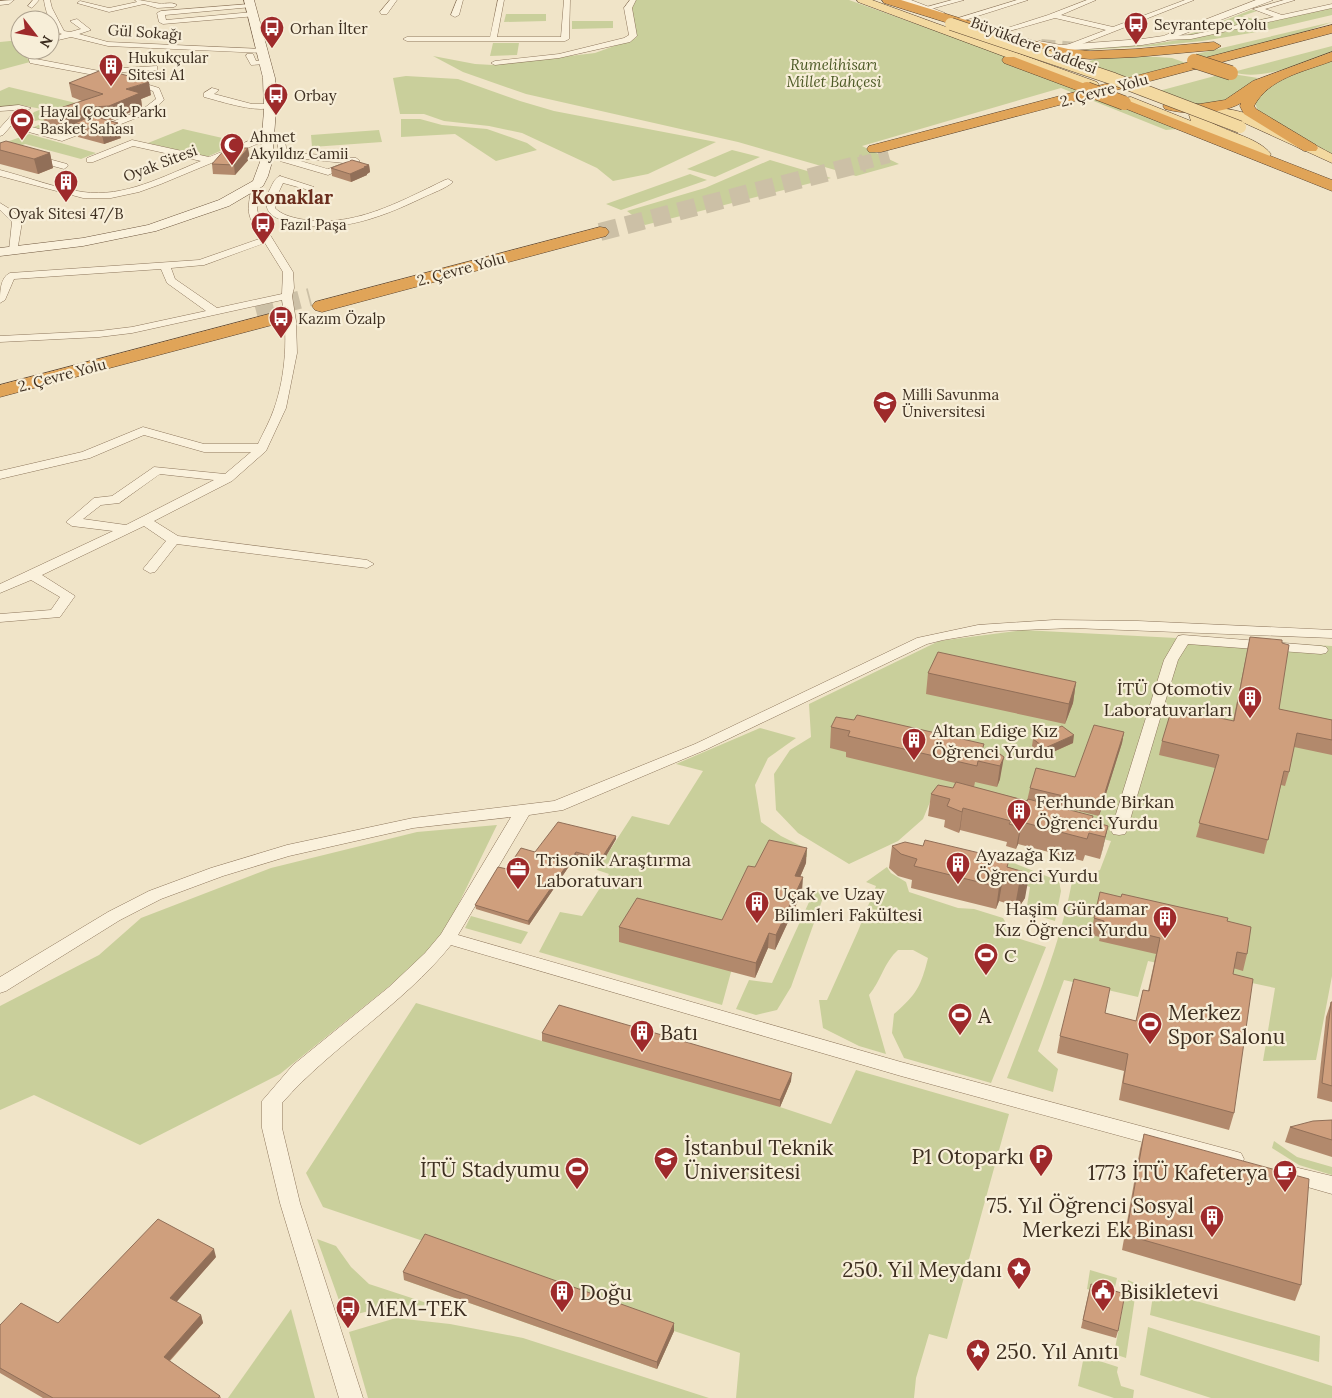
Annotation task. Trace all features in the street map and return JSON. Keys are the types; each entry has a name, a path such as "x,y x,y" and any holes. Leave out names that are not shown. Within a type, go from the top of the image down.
{"highway":[{"path":"888,0 1030,44 1076,54 1098,55 1174,51 1246,41"},
{"path":"1331,43 1263,76 1231,73 1194,61 1189,58 1188,54 1332,19"},
{"path":"1090,44 1155,47 1214,41 1267,33 1332,19"},
{"path":"1310,148 1254,115 1248,108 1248,102 1264,84 1331,43"},
{"name":"2. Çevre Yolu","path":"875,149 1331,43"},
{"name":"2. Çevre Yolu","path":"889,156 1331,43"},
{"path":"1009,60 1095,86 1332,185"},
{"path":"1033,62 1060,69 1095,86"},
{"path":"1131,100 1200,108 1219,106 1235,102 1258,84 1278,76"},
{"name":"2. Çevre Yolu","path":"316,301 593,228"},
{"name":"2. Çevre Yolu","path":"0,378 263,315 0,391"}],"main road":[{"name":"Büyükdere Caddesi","path":"862,0 1033,62"},
{"name":"Büyükdere Caddesi","path":"878,0 955,21 1114,78 1240,127 1332,168"},
{"path":"0,252 83,242 151,228 224,202 254,187 262,176 266,162 270,106 269,78 265,57 251,7"},
{"path":"1131,100 1264,154 1332,185"},
{"path":"1264,154 1254,146 1208,127 1196,118 1196,115 1212,111 1233,114 1332,159"}],"street":[{"path":"47,0 61,32 67,35"},
{"path":"80,3 109,10 143,1 162,6 236,0"},
{"path":"384,12 394,0"},
{"path":"455,15 460,0"},
{"path":"493,39 501,0"},
{"path":"407,39 565,39 567,0"},
{"path":"495,63 559,56 627,40 634,36 628,8 633,0"},
{"path":"902,0 927,8 955,21 1043,45 1067,48 1191,37 1332,6"},
{"path":"927,8 958,0"},
{"path":"955,21 1025,0"},
{"path":"999,32 1055,16 1093,0"},
{"path":"1067,48 1090,44 1115,30 1191,0"},
{"path":"1165,38 1253,1 1270,0"},
{"path":"1282,16 1257,8 1292,0"},
{"path":"251,7 164,22 160,13 251,7"},
{"path":"1055,16 1115,30"},
{"path":"60,37 87,30 74,21"},
{"name":"Gül Sokağı","path":"67,35 108,44 265,57"},
{"path":"1090,44 1094,40 1112,44"},
{"path":"250,56 254,63 265,57"},
{"path":"28,129 62,138 98,125 112,124 146,111 160,100 156,90 138,83 97,72 33,60"},
{"path":"97,72 154,68"},
{"path":"215,90 207,95 252,106 270,106"},
{"path":"0,133 20,110 27,108 19,107 1,110"},
{"path":"268,136 281,139 283,159 328,172 356,161 283,154"},
{"name":"Oyak Sitesi","path":"0,173 50,186 64,182 97,190 124,188 136,190 268,136"},
{"path":"90,160 132,143 209,160"},
{"path":"133,154 151,146"},
{"path":"0,154 8,151 64,166"},
{"path":"309,187 280,178 269,203 271,211 277,216 302,223 332,225 370,217 448,182"},
{"path":"0,589 129,529 228,478 262,448 280,408 291,353 291,321 287,296 288,272 252,212 256,191 254,187"},
{"path":"0,206 10,213 17,222 14,250"},
{"path":"0,300 10,276 200,264 268,239"},
{"path":"165,266 171,281 214,311"},
{"path":"0,339 99,334 132,330 287,296"},
{"path":"0,475 86,455 143,431 204,448 262,448"},
{"path":"129,529 72,522 98,501 115,500 158,470 228,478"},
{"path":"145,521 174,540 366,564"},
{"path":"150,569 174,540"},
{"path":"0,618 55,614 68,596 31,574"},
{"path":"0,986 114,916 155,895 217,872 287,851 413,823 557,806 709,744 922,641 952,632 1002,625 1103,624 1332,634"},
{"path":"1119,830 1156,702 1171,660 1183,639 1321,650"},
{"path":"351,1398 290,1203 272,1128 272,1102 300,1070 402,986 432,958 447,938 523,811"},
{"path":"447,938 901,1069 1125,1127 1332,1185"}],"green space":[{"name":"Rumelihisarı Millet Bahçesi","path":"635,0 849,0 1020,61 1005,61 1177,129 1166,130 1061,88 862,146 899,164 856,176 738,142 526,94 463,72 433,56 475,64 493,65 595,53 636,38 630,8"},
{"path":"1332,8 1332,15 1263,31 1202,41 1086,50 1088,52 1222,43 1100,54 1065,50 1147,45 1185,39"},
{"path":"1251,10 1257,11 1242,16 1257,20 1277,16 1192,36 1187,35"},
{"path":"506,14 546,14 546,21 504,22"},
{"path":"572,21 613,21 613,28 572,29"},
{"path":"1332,22 1290,37 1196,60 1192,55"},
{"path":"10,41 10,60 28,60 30,62 0,70 0,42"},
{"path":"493,43 519,43 517,55 490,56"},
{"path":"1332,46 1332,52 1283,70 1257,74 1233,72"},
{"path":"1140,56 1172,58 1186,63 1107,83 1084,67 1089,62 1102,57"},
{"path":"1332,59 1332,154 1264,117 1258,111 1255,103 1261,94 1278,80"},
{"path":"1226,73 1258,78 1231,99 1210,104 1173,103 1140,96"},
{"path":"406,76 458,79 554,111 716,142 648,174 613,181 597,168 522,133 489,126 444,121 424,114 400,114 393,78"},
{"path":"9,87 101,109 44,130 34,127 45,122 39,120 26,123 34,112 42,109 20,105 0,108 0,91"},
{"path":"401,119 420,119 442,125 487,129 527,143 537,150 496,161 455,134 401,137"},
{"path":"183,129 240,142 207,157 148,143"},
{"path":"379,130 382,142 312,147 311,135"},
{"path":"29,134 96,153 81,159 25,144 14,148 1,144"},
{"path":"732,150 760,157 715,177 687,169"},
{"path":"770,160 831,178 645,225 627,211 705,188"},
{"path":"690,174 707,180 621,210 606,204"},
{"path":"1023,630 1332,646 1332,976 1316,1060 1263,1061 1275,988 1148,961 1138,997 1064,980 1038,1051 1058,1069 1053,1092 1007,1078 1052,957 1072,882 1100,870 1111,841 932,797 923,819 898,841 849,864 798,833 776,810 774,774 790,750 811,737 809,704 939,641"},
{"path":"760,728 796,738 768,758 755,785 761,822 781,836 807,849 807,857 764,852 722,1005 539,952 560,912 582,916 609,874 597,870 632,816 669,825 703,771 676,764"},
{"path":"497,825 441,940 392,984 280,1074 140,1145 34,1095 0,1110 0,1006 99,955 141,918 271,868 417,832"},
{"path":"996,856 1059,881 1061,891 1055,921 1026,912 1030,887 988,871"},
{"path":"887,867 891,873 906,882 909,892 958,908 974,909 1003,918 1010,930 1004,934 1046,947 991,1083 904,1058 892,1033 894,1014 908,1001 917,989 928,958 913,950 898,950 893,955 869,995 886,1054 859,1046 823,1028 819,1000 827,1000 876,886 866,882"},
{"path":"815,889 824,895 791,987 777,1010 756,1015 736,1009 749,980 772,983"},
{"path":"471,916 528,932 521,944 465,928"},
{"name":"İTÜ Stadyumu","path":"416,1003 542,1041 559,1013 791,1081 780,1107 831,1124 856,1070 1009,1114 947,1339 929,1334 916,1378 914,1398 736,1398 740,1353 674,1331 657,1369 404,1280 426,1242 323,1207 306,1173"},
{"path":"1274,1141 1297,1157 1332,1167 1332,1175 1299,1165 1272,1148"},
{"path":"317,1239 336,1246 351,1267 369,1284 433,1305 389,1306 345,1317"},
{"path":"1090,1270 1117,1278 1113,1296 1087,1289"},
{"path":"1128,1280 1137,1284 1126,1358 1114,1354"},
{"path":"1154,1289 1320,1336 1319,1362 1150,1315"},
{"path":"291,1309 315,1398 228,1398"},
{"path":"396,1318 450,1324 523,1338 709,1398 368,1398 349,1332"},
{"path":"1148,1327 1332,1386 1332,1398 1211,1398 1140,1375"},
{"path":"1084,1356 1118,1367 1117,1372 1121,1386 1134,1390 1133,1398 1114,1398 1078,1386"}],"building":[{"path":"104,69 149,82 126,89 140,93 109,106 92,107 59,118 42,114 103,94 69,83"},
{"path":"92,116 118,123 101,130 75,123"},
{"path":"6,141 50,153 34,159 0,150 0,143"},
{"path":"226,148 248,148 234,165 212,164"},
{"path":"352,160 369,165 350,174 331,168"},
{"path":"1250,637 1282,640 1282,643 1289,645 1279,709 1332,720 1332,740 1297,733 1289,772 1284,771 1268,840 1199,823 1219,755 1162,741 1172,708 1234,721"},
{"path":"938,652 1076,682 1069,704 928,673"},
{"path":"857,715 984,744 982,750 1000,754 1004,757 1000,766 978,761 977,766 848,736 850,731 831,727 836,717 854,720"},
{"path":"1094,725 1124,732 1101,805 1030,788 1036,768 1075,777"},
{"path":"1062,726 1074,735 1045,748 1033,739"},
{"path":"956,782 1093,816 1092,821 1108,826 1105,837 1089,833 1087,839 1022,822 1020,827 1009,824 1011,821 963,808 962,812 947,806 950,799 931,794 938,785 953,788"},
{"name":"Trisonik Araştırma Laboratuvarı","path":"558,822 616,836 601,859 576,852 528,921 475,905 498,867 507,869 521,848 535,852"},
{"name":"Uçak ve Uzay Bilimleri Fakültesi","path":"769,840 807,848 795,876 803,877 776,935 769,933 756,963 619,927 637,898 722,920 748,866 755,867"},
{"path":"925,840 1009,860 1007,867 1024,872 1029,876 1025,882 1019,884 1003,879 999,887 914,866 917,859 901,854 892,846 905,842 923,846"},
{"path":"1100,892 1121,897 1122,894 1228,918 1227,921 1251,927 1247,954 1237,952 1233,974 1253,979 1234,1113 1123,1083 1128,1054 1060,1036 1074,979 1110,988 1105,1013 1136,1021 1143,990 1149,991 1160,938 1103,924 1104,921 1094,918"},
{"path":"1332,1002 1332,1086 1322,1083"},
{"name":"Batı","path":"559,1005 792,1073 780,1100 542,1033"},
{"path":"1332,1120 1332,1140 1290,1127 1313,1121"},
{"name":"75. Yıl Öğrenci Sosyal Merkezi Ek Binası","path":"1144,1134 1309,1179 1301,1285 1126,1235"},
{"path":"158,1219 214,1249 170,1298 201,1315 164,1357 220,1396 218,1398 53,1398 0,1368 0,1325 21,1303 58,1323"},
{"name":"Doğu","path":"425,1234 674,1323 657,1362 403,1272"},
{"name":"Bisikletevi","path":"1091,1284 1125,1294 1118,1331 1083,1320"}],"tunnel":[{"path":"1041,46 1087,50"},
{"path":"859,164 889,156"},
{"path":"600,232 864,163"},
{"path":"256,311 310,297"}],"place":[{"name":"Seyrantepe Yolu","path":"1136,45"},
{"name":"Orhan İlter","path":"272,49"},
{"name":"Hukukçular Sitesi A1","path":"111,87"},
{"name":"Orbay","path":"276,116"},
{"name":"Hayal Çocuk Parkı Basket Sahası","path":"22,141"},
{"name":"Ahmet Akyıldız Camii","path":"232,166"},
{"name":"Oyak Sitesi 47/B","path":"66,203"},
{"name":"Fazıl Paşa","path":"263,245"},
{"name":"Kazım Özalp","path":"281,339"},
{"name":"Milli Savunma Üniversitesi","path":"885,424"},
{"name":"İTÜ Otomotiv Laboratuvarları","path":"1250,719"},
{"name":"Altan Edige Kız Öğrenci Yurdu","path":"914,761"},
{"name":"Ferhunde Birkan Öğrenci Yurdu","path":"1019,832"},
{"name":"Ayazağa Kız Öğrenci Yurdu","path":"958,885"},
{"name":"Trisonik Araştırma Laboratuvarı","path":"518,890"},
{"name":"Uçak ve Uzay Bilimleri Fakültesi","path":"757,924"},
{"name":"Haşim Gürdamar Kız Öğrenci Yurdu","path":"1165,939"},
{"name":"C","path":"986,976"},
{"name":"A","path":"960,1036"},
{"name":"Merkez Spor Salonu","path":"1150,1045"},
{"name":"Batı","path":"642,1053"},
{"name":"P1 Otoparkı","path":"1041,1177"},
{"name":"İstanbul Teknik Üniversitesi","path":"666,1180"},
{"name":"İTÜ Stadyumu","path":"577,1190"},
{"name":"1773 İTÜ Kafeterya","path":"1285,1193"},
{"name":"75. Yıl Öğrenci Sosyal Merkezi Ek Binası","path":"1212,1238"},
{"name":"250. Yıl Meydanı","path":"1019,1290"},
{"name":"Bisikletevi","path":"1103,1312"},
{"name":"Doğu","path":"562,1313"},
{"name":"MEM-TEK","path":"348,1329"},
{"name":"250. Yıl Anıtı","path":"978,1372"}],"district":[{"name":"Konaklar","path":"292,197"}]}
